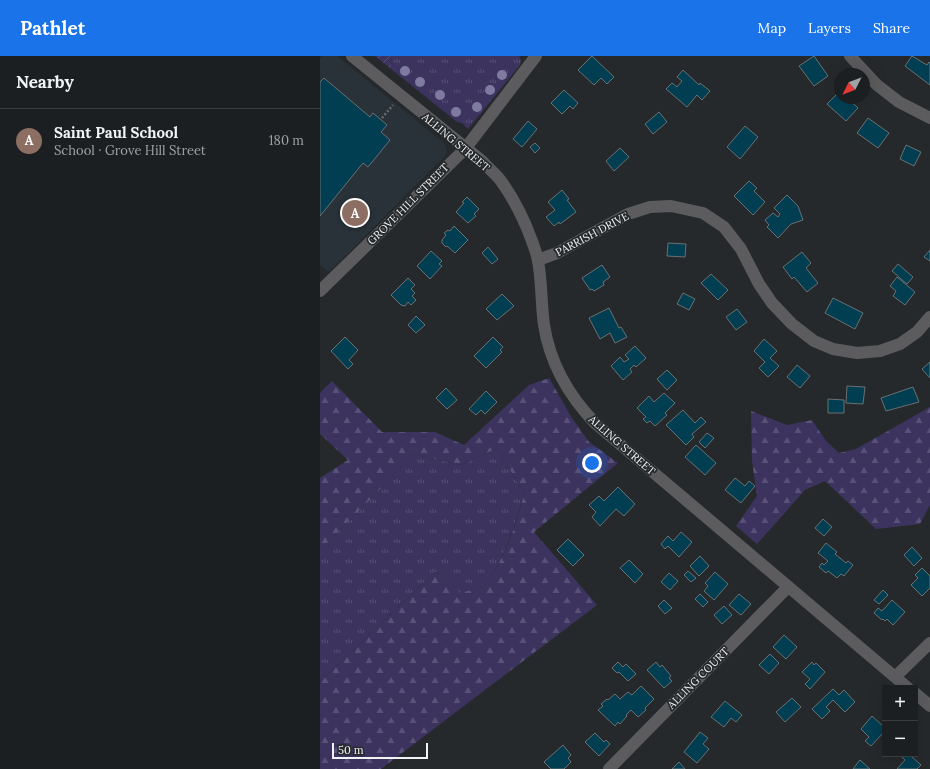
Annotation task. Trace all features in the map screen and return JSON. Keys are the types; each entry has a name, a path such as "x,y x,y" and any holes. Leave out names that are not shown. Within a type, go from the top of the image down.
{"street":[{"name":"ALLING STREET","path":"352,56 482,161 500,180 516,205 529,232 538,260 544,326 550,351 559,375 571,395 595,424 904,685"},
{"name":"GROVE HILL STREET","path":"320,291 465,148 536,56"},
{"path":"850,56 877,85 899,102 930,118"},
{"name":"PARRISH DRIVE","path":"538,260 557,253 628,214 650,207 671,206 703,213 724,228 741,249 759,284 772,303 792,324 814,340 832,349 858,353 880,351 900,344 917,332 930,317"},
{"name":"ALLING COURT","path":"608,769 788,587"},
{"path":"895,677 930,643"},
{"path":"918,696 930,706"}],"path":[{"path":"382,118 393,105"}],"shaded area":[{"path":"323,56 337,56 444,143 447,149 446,154 441,160 329,272 320,265 320,59"}],"green space":[{"path":"375,56 392,56 391,69"},
{"path":"392,56 519,56 521,60 520,65 468,129 462,123 457,122 391,69"},
{"path":"549,378 572,418 589,442 618,463 534,532 597,605 381,769 320,769 320,682 435,572 446,577 460,593 484,587 503,554 517,518 524,493 497,448 462,465 412,454 368,502 320,550 320,478 348,460 320,434 320,393 332,381 382,432 435,432 464,445 529,385"},
{"path":"930,407 930,505 920,524 876,529 825,481 805,490 757,544 736,526 757,496 752,461 751,411 787,425 812,420 826,441 839,453 856,449"},
{"path":"497,448 524,493 517,518 503,554 484,587 460,594 446,577 435,572 320,682 320,550 368,502 412,454 462,465"}],"building":[{"path":"592,56 614,77 607,84 601,78 594,85 578,70"},
{"path":"814,56 828,76 814,86 799,66"},
{"path":"912,56 927,65 929,62 930,63 930,85 905,66"},
{"path":"683,70 699,85 700,83 710,91 702,100 697,95 687,107 666,89 672,83 677,87 682,81 677,77"},
{"path":"324,78 370,117 373,113 387,125 381,132 390,140 368,167 363,163 320,216 320,82"},
{"path":"564,90 578,103 573,109 570,106 562,114 551,103"},
{"path":"834,97 834,104 854,104 858,108 846,121 827,104"},
{"path":"659,112 667,122 653,134 645,124"},
{"path":"868,118 889,133 878,148 857,133"},
{"path":"528,121 537,129 522,147 513,139"},
{"path":"745,126 758,137 740,159 727,147"},
{"path":"535,143 540,148 535,153 530,147"},
{"path":"906,145 921,152 914,166 900,159"},
{"path":"620,148 629,157 614,171 606,161"},
{"path":"749,181 757,188 754,191 765,202 753,215 734,196"},
{"path":"562,190 576,212 560,224 559,222 554,226 546,217 555,210 548,202"},
{"path":"787,195 798,206 803,220 791,224 778,238 767,227 769,225 765,220 773,213 778,217 780,214 774,208"},
{"path":"467,197 479,209 474,214 476,216 468,223 456,212"},
{"path":"454,226 468,240 455,253 442,243 442,240 446,235 444,233 448,230 450,231"},
{"path":"668,243 686,244 685,257 667,256"},
{"path":"488,247 498,259 492,264 482,253"},
{"path":"930,250 930,261 924,257"},
{"path":"431,251 442,261 439,264 442,266 430,279 417,266"},
{"path":"802,252 811,263 806,268 818,283 807,292 794,277 792,279 783,267"},
{"path":"898,264 913,277 907,284 892,271"},
{"path":"602,265 610,277 603,282 604,285 594,291 592,289 590,290 582,278"},
{"path":"711,274 728,290 718,300 701,283"},
{"path":"897,277 915,292 905,305 893,296 896,291 890,286"},
{"path":"408,278 415,285 411,289 415,293 412,296 416,300 411,305 408,302 405,306 401,305 391,295"},
{"path":"683,293 695,299 689,310 677,304"},
{"path":"502,294 514,306 497,320 486,309"},
{"path":"833,298 863,313 855,329 825,313"},
{"path":"609,308 619,328 621,327 627,337 615,343 610,333 600,339 589,318"},
{"path":"737,309 747,322 736,330 726,317"},
{"path":"416,316 425,325 416,333 408,325"},
{"path":"345,337 358,350 349,360 353,364 348,369 331,351"},
{"path":"493,337 503,347 500,350 502,352 486,368 474,356"},
{"path":"764,339 777,351 770,358 779,366 768,377 759,368 765,362 754,351"},
{"path":"635,346 646,358 636,367 634,365 630,369 632,372 623,380 611,366 620,357 624,362 629,359 625,355"},
{"path":"930,362 930,378 922,369"},
{"path":"797,365 810,376 800,388 787,377"},
{"path":"667,370 677,380 667,390 657,379"},
{"path":"847,386 865,387 863,404 846,403"},
{"path":"913,387 919,402 886,411 881,398"},
{"path":"446,388 457,400 447,409 436,398"},
{"path":"486,391 497,402 485,414 481,410 476,415 469,409"},
{"path":"664,393 675,403 665,413 667,415 655,426 650,421 647,423 643,419 646,417 637,408 649,396 654,402"},
{"path":"828,399 844,400 844,413 828,413"},
{"path":"683,410 695,423 701,417 706,422 692,434 694,437 686,445 666,425"},
{"path":"707,433 714,438 705,448 699,442"},
{"path":"696,445 716,463 705,475 685,457"},
{"path":"735,478 745,486 749,481 755,486 741,503 725,490"},
{"path":"618,487 635,504 624,516 616,509 600,526 592,517 596,512 589,505 599,496 604,501"},
{"path":"823,519 832,527 824,536 815,528"},
{"path":"681,532 692,542 679,557 668,546 665,549 661,544 668,536 673,541"},
{"path":"568,539 584,555 573,566 557,550"},
{"path":"826,543 837,552 835,554 846,563 848,561 853,565 844,576 841,574 837,578 828,571 826,573 819,567 822,563 824,565 828,561 818,553"},
{"path":"912,547 922,558 914,566 904,555"},
{"path":"700,556 709,566 699,576 690,566"},
{"path":"629,560 643,574 635,583 620,568"},
{"path":"922,568 930,576 930,588 922,596 911,585 918,578 915,575"},
{"path":"688,571 696,578 691,582 684,575"},
{"path":"715,572 728,584 714,600 704,591 708,586 705,583"},
{"path":"669,573 678,581 670,590 661,582"},
{"path":"883,590 888,595 879,604 874,600"},
{"path":"700,594 708,602 703,607 695,599"},
{"path":"739,594 751,604 741,615 729,605"},
{"path":"664,600 672,608 665,614 658,606"},
{"path":"892,600 905,612 893,625 887,619 885,621 883,619 882,620 874,613 878,608 882,611"},
{"path":"724,606 732,615 722,624 714,615"},
{"path":"784,635 797,647 786,659 773,647"},
{"path":"770,654 779,663 769,674 759,665"},
{"path":"618,662 623,667 626,664 636,674 628,681 619,672 617,673 612,668"},
{"path":"656,662 660,667 662,665 671,676 669,678 672,681 664,688 647,670"},
{"path":"812,662 814,665 816,663 825,672 810,689 805,684 810,679 802,672"},
{"path":"641,686 654,699 645,708 646,710 638,717 631,710 620,724 618,722 615,726 598,710 603,706 601,704 615,694 620,699 628,692 632,695"},
{"path":"833,689 839,695 844,690 855,702 845,712 833,700 826,707 830,711 822,719 812,709"},
{"path":"792,698 801,707 785,722 776,712"},
{"path":"725,701 742,715 736,722 731,718 724,727 711,717"},
{"path":"872,716 882,725 882,734 871,746 865,741 869,737 861,729"},
{"path":"700,732 708,738 703,744 709,749 697,763 684,752"},
{"path":"595,733 604,742 606,740 610,744 599,756 585,742"},
{"path":"563,745 571,755 568,758 571,762 564,769 551,769 544,762"},
{"path":"902,757 912,757 921,765 917,769 897,769 905,760"},
{"path":"860,760 870,769 853,769"},
{"path":"679,762 685,769 672,769"}],"place":[{"name":"Saint Paul School","path":"355,213"}]}
